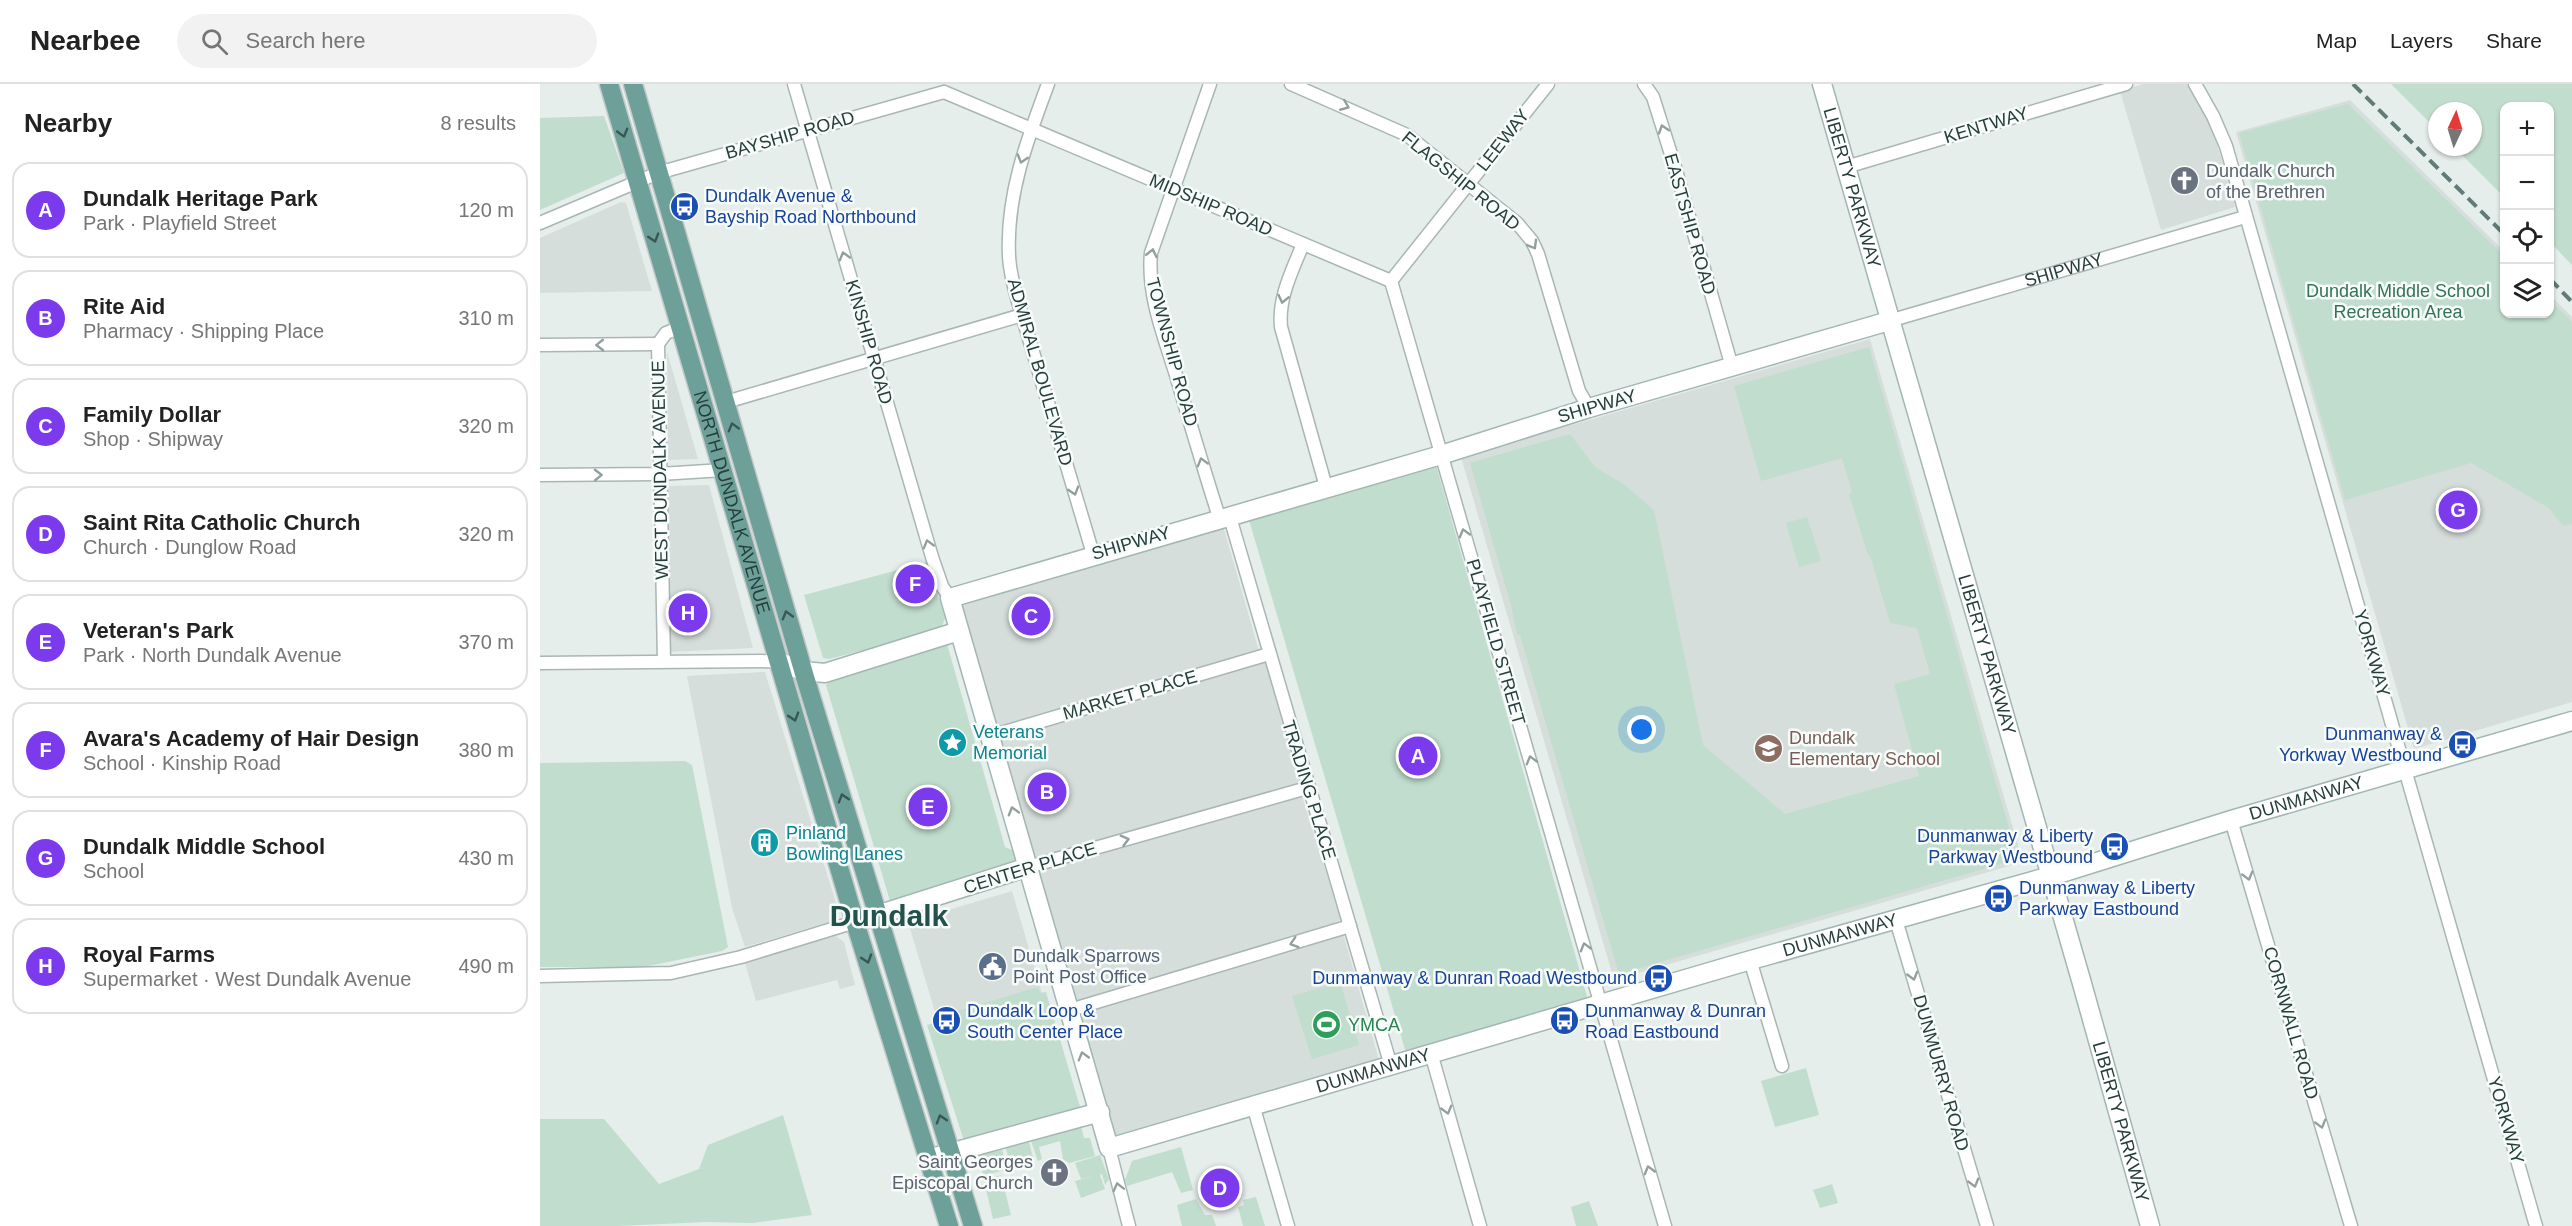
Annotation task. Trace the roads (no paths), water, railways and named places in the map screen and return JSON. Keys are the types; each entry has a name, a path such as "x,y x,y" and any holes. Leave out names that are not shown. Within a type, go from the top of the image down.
{"main road":[{"name":"NORTH DUNDALK AVENUE","path":"609,84 777,661 948,1226"},
{"name":"NORTH DUNDALK AVENUE","path":"633,84 803,671 973,1226"}],"street":[{"name":"KINSHIP ROAD","path":"794,84 932,557 942,586 950,598"},
{"name":"ADMIRAL BOULEVARD","path":"1048,84 1016,182 1010,227 1011,278 1093,554"},
{"name":"TOWNSHIP ROAD","path":"1210,84 1151,253 1149,268 1152,293 1224,516"},
{"name":"FLAGSHIP ROAD","path":"1291,84 1407,135 1517,223 1532,241 1538,254 1579,391 1589,408"},
{"name":"LEEWAY","path":"1391,281 1548,84"},
{"name":"EASTSHIP ROAD","path":"1644,84 1653,97 1675,167 1732,367"},
{"name":"LIBERTY PARKWAY","path":"1822,84 1888,321 2051,876 2150,1226"},
{"name":"KENTWAY","path":"1846,166 2126,84"},
{"name":"YORKWAY","path":"2195,84 2226,146 2536,1226"},
{"name":"BAYSHIP ROAD","path":"540,223 658,173 808,131 943,88"},
{"name":"MIDSHIP ROAD","path":"943,88 1391,281"},
{"name":"SHIPWAY","path":"950,598 1093,554 1441,455 1589,408 2245,217"},
{"path":"1303,244 1283,295 1281,327 1326,488"},
{"name":"PLAYFIELD STREET","path":"1391,281 1665,1226"},
{"path":"726,402 1022,315"},
{"name":"WEST DUNDALK AVENUE","path":"664,661 658,344 666,333 681,327"},
{"path":"540,345 658,344"},
{"path":"540,475 660,474 723,470"},
{"name":"TRADING PLACE","path":"1224,516 1269,654 1390,1066"},
{"path":"950,598 1100,1112 1129,1226"},
{"path":"540,663 777,661 803,671 825,673 959,631"},
{"name":"MARKET PLACE","path":"991,736 1269,654"},
{"name":"DUNMANWAY","path":"1109,1148 1750,960 2051,876 2231,820 2572,721"},
{"name":"CENTER PLACE","path":"540,976 671,973 741,957 1028,867 1307,788"},
{"name":"CORNWALL ROAD","path":"2231,820 2351,1226"},
{"name":"DUNMURRY ROAD","path":"1896,920 1987,1226"},
{"path":"1070,1010 1350,926"},
{"path":"1750,960 1782,1066"},
{"path":"1431,1053 1480,1226"},
{"path":"1253,1105 1288,1226"},
{"path":"928,1159 1100,1112"}],"railway":[{"path":"2353,84 2500,230"},
{"path":"2554,283 2572,302"}],"place":[{"name":"Dundalk Church of the Brethren","path":"2185,181"},
{"name":"Dundalk Avenue & Bayship Road Northbound","path":"684,206"},
{"name":"Dundalk Middle School","path":"2458,510"},
{"name":"Avara's Academy of Hair Design","path":"915,584"},
{"name":"Royal Farms","path":"688,613"},
{"name":"Family Dollar","path":"1031,616"},
{"name":"Veterans Memorial","path":"952,742"},
{"name":"Dunmanway & Yorkway Westbound","path":"2463,744"},
{"name":"Dundalk Elementary School","path":"1768,748"},
{"name":"Dundalk Heritage Park","path":"1418,756"},
{"name":"Rite Aid","path":"1047,792"},
{"name":"Veteran's Park","path":"928,807"},
{"name":"Pinland Bowling Lanes","path":"765,843"},
{"name":"Dunmanway & Liberty Parkway Westbound","path":"2114,846"},
{"name":"Dunmanway & Liberty Parkway Eastbound","path":"1998,898"},
{"name":"Dundalk Sparrows Point Post Office","path":"992,966"},
{"name":"Dunmanway & Dunran Road Westbound","path":"1658,978"},
{"name":"Dundalk Loop & South Center Place","path":"946,1021"},
{"name":"Dunmanway & Dunran Road Eastbound","path":"1564,1021"},
{"name":"YMCA","path":"1327,1025"},
{"name":"Saint Georges Episcopal Church","path":"1054,1172"},
{"name":"Saint Rita Catholic Church","path":"1220,1188"}],"district":[{"name":"Dundalk","path":"889,916"}],"park label":[{"name":"Dundalk Middle School Recreation Area","path":"2398,301"}]}
